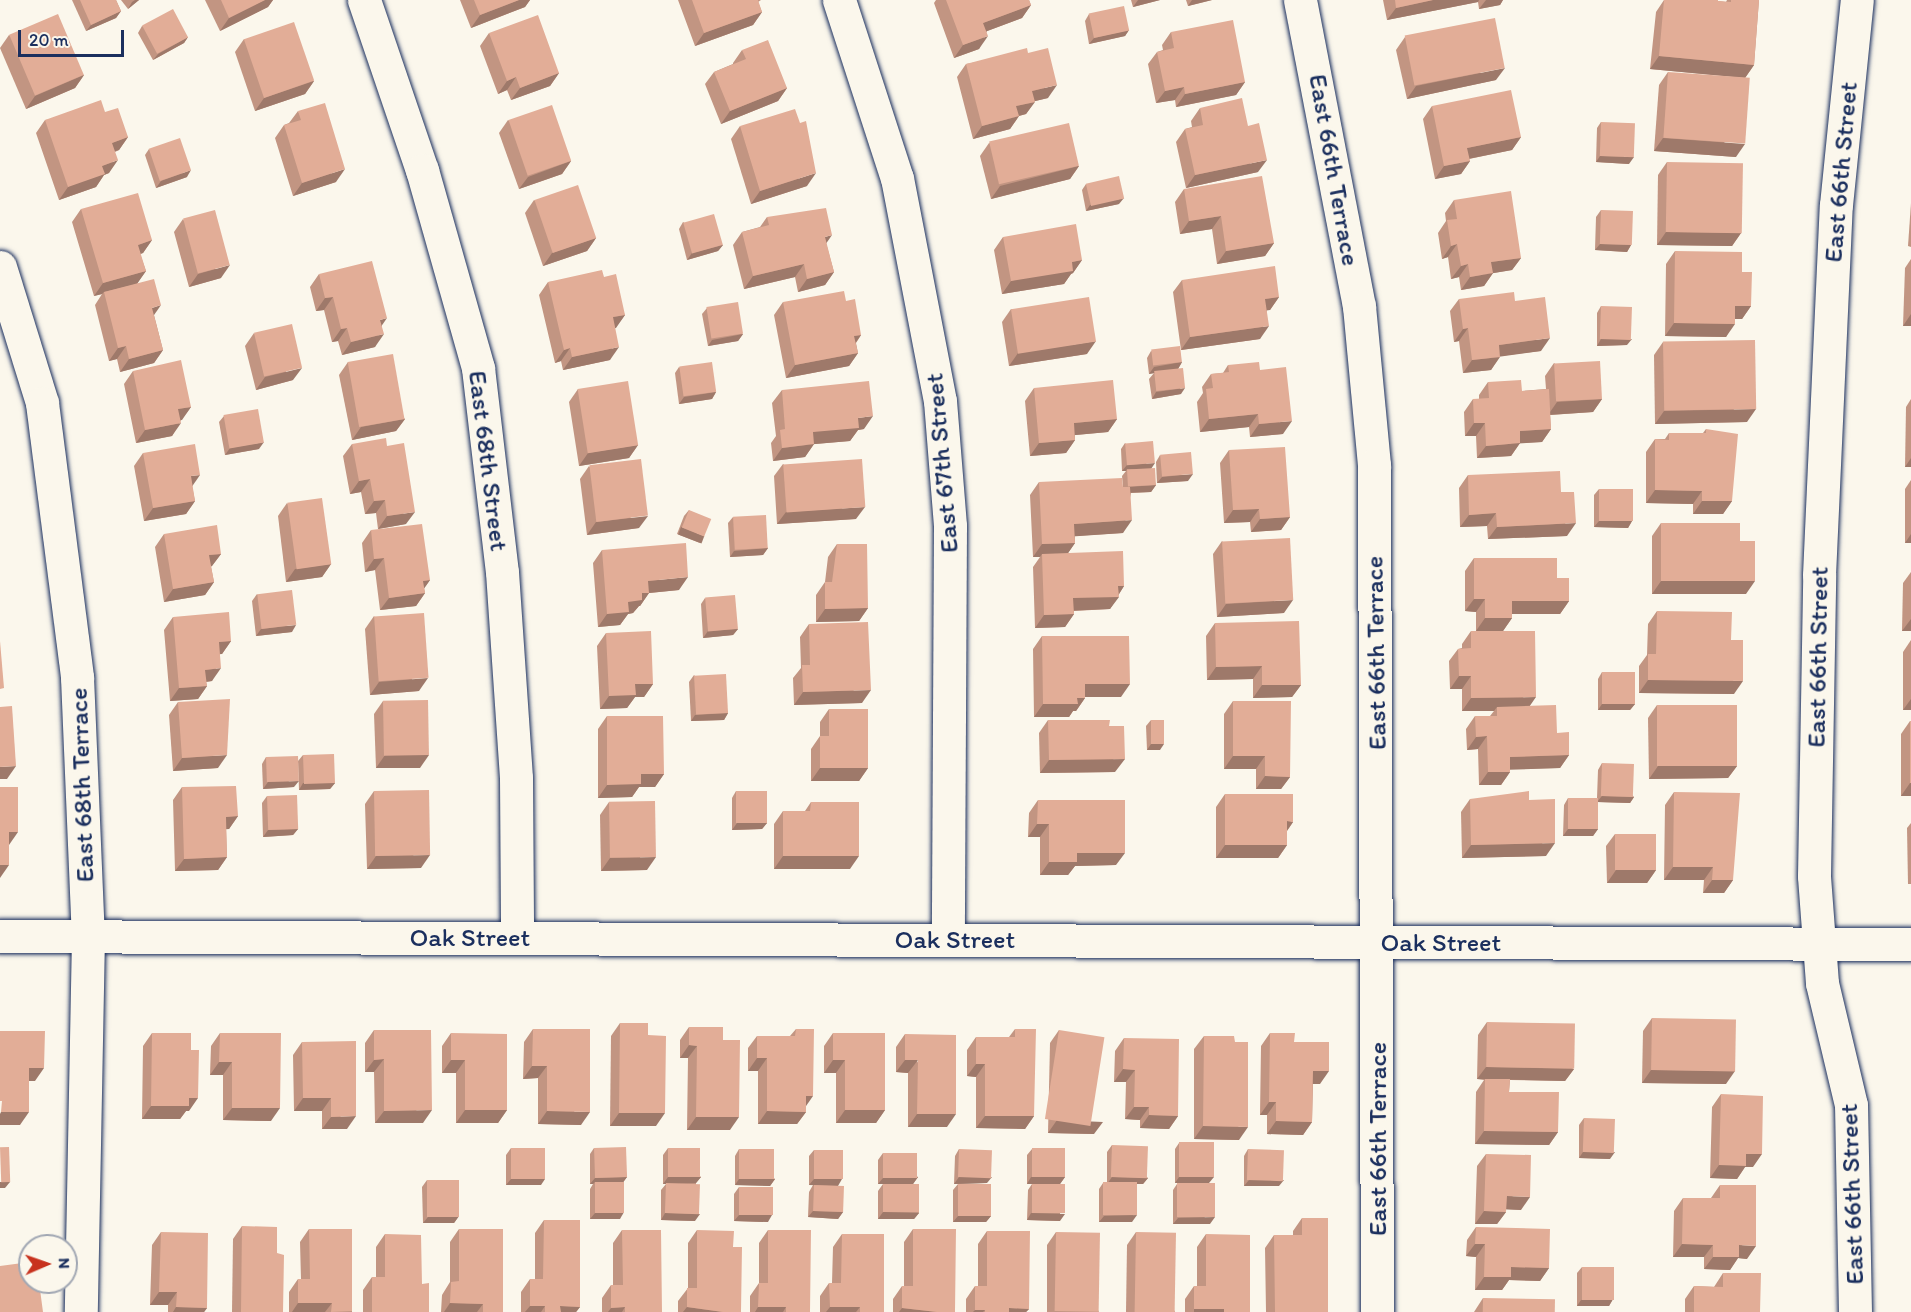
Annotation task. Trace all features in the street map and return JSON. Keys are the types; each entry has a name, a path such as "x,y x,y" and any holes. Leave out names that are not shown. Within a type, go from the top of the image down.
{"street":[{"name":"East 68th Street","path":"364,0 422,170 478,368 506,629 516,778 517,938"},
{"name":"East 67th Street","path":"839,0 897,178 940,401 950,526 948,940"},
{"name":"East 66th Terrace","path":"1300,0 1359,306 1374,465 1379,943 1377,1312"},
{"name":"East 66th Street","path":"1855,1312 1851,1105 1817,943 1819,575 1836,204 1857,0"},
{"name":"East 68th Terrace","path":"0,267 42,403 77,677 88,936 81,1312"},
{"name":"Oak Street","path":"0,936 1911,944"}],"building":[{"path":"80,0 116,0 121,11 91,25"},
{"path":"221,0 265,0 229,18"},
{"path":"474,0 519,0 480,15"},
{"path":"692,0 758,0 762,12 704,33"},
{"path":"946,0 1029,0 1031,5 983,23 988,36 963,45"},
{"path":"1395,0 1433,0 1396,8"},
{"path":"1664,0 1731,2 1731,0 1759,0 1754,65 1659,56"},
{"path":"1124,6 1129,30 1094,38 1089,13"},
{"path":"173,9 188,37 157,54 142,25"},
{"path":"58,14 84,75 35,95 9,35"},
{"path":"538,15 559,73 520,88 516,77 507,81 489,33"},
{"path":"1495,18 1505,68 1414,86 1405,36"},
{"path":"1233,20 1245,82 1185,94 1184,87 1165,91 1157,52 1174,48 1171,32"},
{"path":"294,22 314,81 264,98 244,39"},
{"path":"768,40 787,88 730,111 714,72 746,59 742,50"},
{"path":"1027,48 1028,53 1048,48 1057,85 1032,91 1035,102 1016,106 1019,116 982,126 966,64"},
{"path":"1668,72 1750,78 1745,144 1663,138"},
{"path":"1511,90 1521,137 1467,148 1470,161 1444,166 1432,106"},
{"path":"1242,98 1248,126 1259,123 1267,160 1195,175 1185,129 1203,125 1200,108"},
{"path":"101,100 105,112 118,108 128,137 112,143 118,160 102,166 105,174 68,187 45,120"},
{"path":"325,103 345,169 302,183 284,125 301,120 298,111"},
{"path":"552,105 571,161 528,176 509,120"},
{"path":"795,109 800,123 806,121 816,173 760,191 740,126"},
{"path":"1601,122 1635,123 1634,157 1600,156"},
{"path":"1069,123 1079,166 999,184 989,141"},
{"path":"180,138 191,170 160,181 149,149"},
{"path":"1667,162 1743,163 1742,233 1666,232"},
{"path":"1119,176 1124,198 1091,206 1086,184"},
{"path":"1262,176 1274,243 1226,251 1221,216 1189,221 1184,189"},
{"path":"578,185 596,238 553,253 535,200"},
{"path":"1511,191 1521,258 1491,262 1493,273 1470,277 1468,264 1461,266 1457,244 1451,246 1447,220 1457,219 1454,200"},
{"path":"138,193 152,240 138,245 146,271 103,283 81,209"},
{"path":"826,208 832,235 825,237 834,272 807,279 804,264 753,276 742,232 769,225 767,217"},
{"path":"215,210 230,265 198,274 183,219"},
{"path":"1601,210 1633,211 1632,245 1600,244"},
{"path":"714,214 723,245 692,254 683,223"},
{"path":"1076,224 1082,260 1072,262 1073,271 1011,281 1003,237"},
{"path":"1675,251 1742,252 1742,272 1752,272 1751,306 1735,306 1735,324 1674,323"},
{"path":"372,261 387,318 380,320 384,334 351,342 347,328 341,329 333,297 325,298 319,274"},
{"path":"1275,266 1279,297 1265,299 1269,326 1190,337 1182,280"},
{"path":"602,270 604,277 616,274 625,315 613,317 619,347 572,357 570,348 564,350 548,282"},
{"path":"154,279 161,305 152,308 163,350 129,359 126,346 118,348 104,292"},
{"path":"844,291 846,301 855,299 861,335 854,336 858,353 795,365 783,302"},
{"path":"1514,292 1515,301 1545,297 1550,338 1499,345 1500,357 1472,360 1468,328 1463,329 1459,299"},
{"path":"1089,297 1096,341 1018,354 1011,309"},
{"path":"738,302 743,334 711,339 706,307"},
{"path":"1601,306 1632,307 1631,340 1600,339"},
{"path":"292,324 302,368 264,377 254,333"},
{"path":"1755,340 1756,409 1664,411 1663,342"},
{"path":"1180,346 1182,362 1153,365 1151,350"},
{"path":"393,354 404,419 359,427 348,362"},
{"path":"181,360 191,407 178,409 181,423 145,430 133,371"},
{"path":"1600,361 1602,399 1556,401 1554,363"},
{"path":"712,362 716,392 683,396 679,367"},
{"path":"1259,362 1260,370 1286,367 1292,421 1259,424 1258,414 1209,419 1206,389 1213,388 1211,374 1229,372 1228,365"},
{"path":"1183,368 1185,388 1156,391 1154,371"},
{"path":"1113,380 1117,419 1074,423 1075,440 1039,443 1034,388"},
{"path":"1521,380 1522,391 1549,389 1551,429 1520,431 1520,443 1486,446 1485,423 1474,423 1473,399 1489,398 1488,382"},
{"path":"628,381 638,445 588,453 578,389"},
{"path":"869,381 873,416 858,418 859,428 813,432 814,444 782,448 780,430 785,429 782,390"},
{"path":"258,409 264,442 229,449 224,415"},
{"path":"1706,429 1738,434 1732,501 1702,501 1702,491 1655,490 1655,439 1669,440 1669,433 1706,433"},
{"path":"386,438 387,446 404,443 415,512 387,516 385,500 374,501 370,479 359,481 352,444"},
{"path":"1153,441 1155,463 1127,465 1125,443"},
{"path":"195,444 200,475 191,476 195,501 153,508 143,453"},
{"path":"1285,447 1290,517 1260,519 1259,509 1233,510 1229,450"},
{"path":"1191,452 1193,474 1162,477 1160,455"},
{"path":"641,459 648,516 596,522 589,465"},
{"path":"862,459 865,507 787,512 783,465"},
{"path":"1155,468 1156,485 1128,486 1127,469"},
{"path":"1560,471 1561,492 1574,492 1576,523 1497,527 1496,513 1469,515 1468,475"},
{"path":"1122,478 1123,487 1130,487 1132,520 1074,524 1075,543 1042,544 1039,482"},
{"path":"1599,489 1633,489 1633,521 1599,521"},
{"path":"322,498 331,564 297,569 287,503"},
{"path":"689,510 711,519 704,537 682,528"},
{"path":"766,515 768,548 735,550 733,517"},
{"path":"1661,523 1740,523 1740,541 1755,541 1755,581 1661,581"},
{"path":"422,524 430,580 423,581 425,593 389,598 384,558 374,559 371,530"},
{"path":"217,525 221,554 209,555 214,582 173,589 164,534"},
{"path":"1290,538 1293,600 1225,603 1222,542"},
{"path":"686,543 688,577 648,581 649,593 642,593 642,600 628,602 629,612 607,614 602,550"},
{"path":"837,544 867,544 868,608 825,609 825,582 832,582"},
{"path":"1123,551 1124,586 1118,586 1119,597 1073,598 1074,614 1044,615 1042,554"},
{"path":"1474,558 1557,558 1557,578 1569,578 1569,601 1512,601 1512,618 1485,618 1485,599 1474,599"},
{"path":"292,590 296,625 262,629 257,594"},
{"path":"735,595 738,629 708,631 705,598"},
{"path":"1657,611 1732,612 1731,640 1743,640 1743,681 1648,680 1648,654 1656,654"},
{"path":"229,612 231,641 219,642 221,668 205,670 207,686 179,688 173,617"},
{"path":"424,613 429,678 379,681 374,616"},
{"path":"1299,621 1301,685 1262,685 1262,666 1216,667 1215,623"},
{"path":"868,622 871,690 803,692 802,665 810,665 809,624"},
{"path":"651,631 653,684 635,684 636,695 609,696 606,633"},
{"path":"1471,631 1535,631 1536,697 1471,698 1471,676 1459,676 1458,649 1471,648"},
{"path":"1042,636 1129,636 1130,684 1085,684 1085,698 1077,698 1078,704 1043,704"},
{"path":"0,641 4,688 0,689"},
{"path":"1602,672 1635,672 1635,704 1602,704"},
{"path":"726,674 728,713 696,715 694,676"},
{"path":"230,699 227,755 182,758 178,702"},
{"path":"428,700 429,755 384,756 383,701"},
{"path":"1233,701 1291,701 1290,777 1265,776 1265,756 1233,756"},
{"path":"1556,705 1557,733 1569,732 1569,755 1510,757 1510,772 1488,772 1487,736 1476,737 1475,716 1497,716 1497,707"},
{"path":"1657,705 1737,705 1737,766 1657,766"},
{"path":"12,706 16,766 0,767 0,707"},
{"path":"829,709 868,709 868,768 820,768 820,736 829,736"},
{"path":"607,716 663,716 664,774 641,774 641,784 607,785"},
{"path":"1048,720 1110,720 1109,726 1124,726 1125,759 1049,760"},
{"path":"1151,720 1164,720 1164,744 1151,744"},
{"path":"1911,721 1911,783 1910,783"},
{"path":"334,754 335,783 304,784 303,755"},
{"path":"298,756 299,781 267,782 266,757"},
{"path":"1602,763 1634,764 1633,797 1601,796"},
{"path":"236,786 238,816 226,817 227,857 184,859 182,787"},
{"path":"0,787 18,787 18,832 9,832 9,865 0,865"},
{"path":"429,790 430,855 375,856 374,791"},
{"path":"736,791 767,791 767,823 736,823"},
{"path":"1529,791 1529,800 1555,799 1555,843 1471,845 1470,799"},
{"path":"1674,792 1740,793 1733,880 1712,880 1713,867 1673,867"},
{"path":"1225,794 1293,794 1293,822 1287,821 1287,845 1225,845"},
{"path":"297,795 298,829 268,830 267,796"},
{"path":"1568,798 1598,798 1598,829 1568,829"},
{"path":"1038,800 1125,800 1125,853 1077,853 1077,862 1049,862 1049,824 1037,824"},
{"path":"655,801 656,857 610,858 609,802"},
{"path":"811,802 859,802 859,856 783,856 783,811 810,811"},
{"path":"1615,834 1656,834 1656,870 1615,870"},
{"path":"1652,1018 1736,1019 1735,1071 1651,1070"},
{"path":"1487,1022 1575,1024 1574,1069 1486,1067"},
{"path":"620,1023 648,1023 648,1035 666,1036 665,1113 619,1113"},
{"path":"689,1027 723,1027 723,1040 740,1040 739,1117 696,1117 697,1046 689,1045"},
{"path":"533,1029 590,1029 590,1112 547,1111 547,1066 532,1066"},
{"path":"796,1029 814,1029 813,1096 806,1096 806,1112 767,1111 767,1058 757,1058 757,1036 795,1036"},
{"path":"1015,1029 1036,1029 1034,1116 985,1116 985,1064 976,1064 976,1037 1015,1037"},
{"path":"374,1030 431,1030 432,1110 384,1111 384,1059 374,1060"},
{"path":"1059,1030 1104,1037 1090,1126 1045,1119"},
{"path":"0,1031 45,1031 44,1068 29,1068 29,1112 1,1112"},
{"path":"152,1033 191,1033 191,1050 199,1050 198,1098 189,1098 189,1106 151,1106"},
{"path":"220,1033 281,1033 280,1108 232,1108 232,1062 219,1062"},
{"path":"451,1033 507,1034 507,1110 465,1110 465,1060 451,1060"},
{"path":"833,1033 885,1033 885,1110 845,1110 845,1060 833,1060"},
{"path":"1270,1033 1295,1033 1294,1042 1329,1042 1329,1071 1313,1071 1312,1122 1276,1121 1276,1102 1269,1102"},
{"path":"905,1034 956,1035 956,1114 917,1114 918,1060 905,1060"},
{"path":"1204,1036 1234,1036 1235,1042 1248,1042 1248,1127 1203,1126"},
{"path":"1124,1038 1179,1039 1178,1116 1149,1115 1149,1107 1134,1107 1135,1070 1123,1069"},
{"path":"356,1041 356,1116 331,1117 331,1098 303,1098 302,1042"},
{"path":"1485,1079 1510,1079 1509,1092 1559,1092 1558,1132 1484,1131"},
{"path":"1721,1094 1763,1096 1762,1154 1746,1154 1746,1166 1719,1165"},
{"path":"1584,1118 1615,1119 1614,1153 1583,1152"},
{"path":"1179,1142 1214,1142 1214,1177 1179,1177"},
{"path":"1112,1145 1148,1146 1147,1178 1111,1177"},
{"path":"0,1147 9,1147 10,1182 1,1182"},
{"path":"626,1147 627,1177 595,1178 594,1148"},
{"path":"511,1148 545,1148 545,1179 511,1179"},
{"path":"668,1148 700,1148 700,1177 668,1177"},
{"path":"1032,1148 1065,1148 1065,1177 1032,1177"},
{"path":"739,1149 774,1149 774,1179 739,1179"},
{"path":"959,1149 992,1150 991,1178 958,1177"},
{"path":"1248,1149 1284,1150 1283,1181 1247,1180"},
{"path":"814,1150 843,1150 843,1179 814,1179"},
{"path":"883,1153 917,1153 917,1178 883,1178"},
{"path":"1486,1154 1531,1155 1530,1197 1507,1196 1506,1212 1484,1211"},
{"path":"427,1180 459,1180 459,1217 427,1217"},
{"path":"595,1182 624,1182 624,1213 595,1213"},
{"path":"1103,1182 1137,1182 1137,1215 1103,1215"},
{"path":"666,1183 700,1184 699,1214 665,1213"},
{"path":"1177,1183 1215,1183 1215,1217 1177,1217"},
{"path":"883,1184 919,1184 919,1212 883,1212"},
{"path":"958,1184 991,1184 991,1216 958,1216"},
{"path":"1032,1184 1065,1184 1065,1213 1032,1213"},
{"path":"814,1185 844,1186 843,1212 813,1211"},
{"path":"1720,1185 1756,1185 1756,1246 1739,1245 1739,1257 1713,1257 1713,1245 1682,1244 1683,1198 1720,1198"},
{"path":"739,1187 773,1187 773,1215 739,1215"},
{"path":"1302,1218 1328,1218 1328,1312 1275,1312 1274,1235 1302,1235"},
{"path":"544,1220 580,1220 580,1307 560,1306 561,1312 545,1312 545,1306 530,1306 530,1279 543,1279"},
{"path":"242,1226 277,1227 277,1253 284,1255 283,1312 241,1312"},
{"path":"1476,1227 1550,1229 1549,1268 1511,1267 1511,1277 1484,1277 1485,1244 1475,1244"},
{"path":"309,1229 352,1229 352,1311 331,1312 332,1303 298,1303 298,1279 310,1279"},
{"path":"459,1229 503,1229 503,1312 483,1312 483,1304 450,1303 451,1282 459,1281"},
{"path":"913,1229 956,1229 955,1312 902,1308 902,1286 913,1286"},
{"path":"622,1230 661,1230 662,1312 625,1312 625,1307 611,1308 611,1285 623,1285"},
{"path":"697,1230 734,1231 733,1247 742,1247 741,1312 687,1307 687,1288 697,1288"},
{"path":"768,1230 811,1230 810,1312 786,1312 786,1307 758,1307 759,1283 768,1283"},
{"path":"987,1231 1030,1231 1029,1309 1009,1308 1009,1312 975,1310 975,1286 987,1286"},
{"path":"161,1232 208,1233 207,1308 176,1307 177,1292 159,1292"},
{"path":"1056,1232 1100,1233 1099,1312 1055,1311"},
{"path":"1136,1232 1176,1233 1175,1312 1135,1312"},
{"path":"385,1234 421,1235 422,1284 429,1283 429,1312 372,1312 372,1277 385,1277"},
{"path":"842,1234 884,1234 884,1312 860,1312 860,1307 830,1307 829,1283 841,1283"},
{"path":"1206,1234 1250,1235 1250,1312 1194,1309 1194,1286 1206,1286"},
{"path":"18,1264 18,1294 41,1294 43,1312 0,1312 0,1266"},
{"path":"1582,1267 1614,1267 1614,1300 1582,1300"},
{"path":"1723,1273 1761,1273 1760,1312 1694,1312 1694,1286 1723,1287"},
{"path":"1483,1298 1555,1299 1555,1312 1483,1312"}]}
